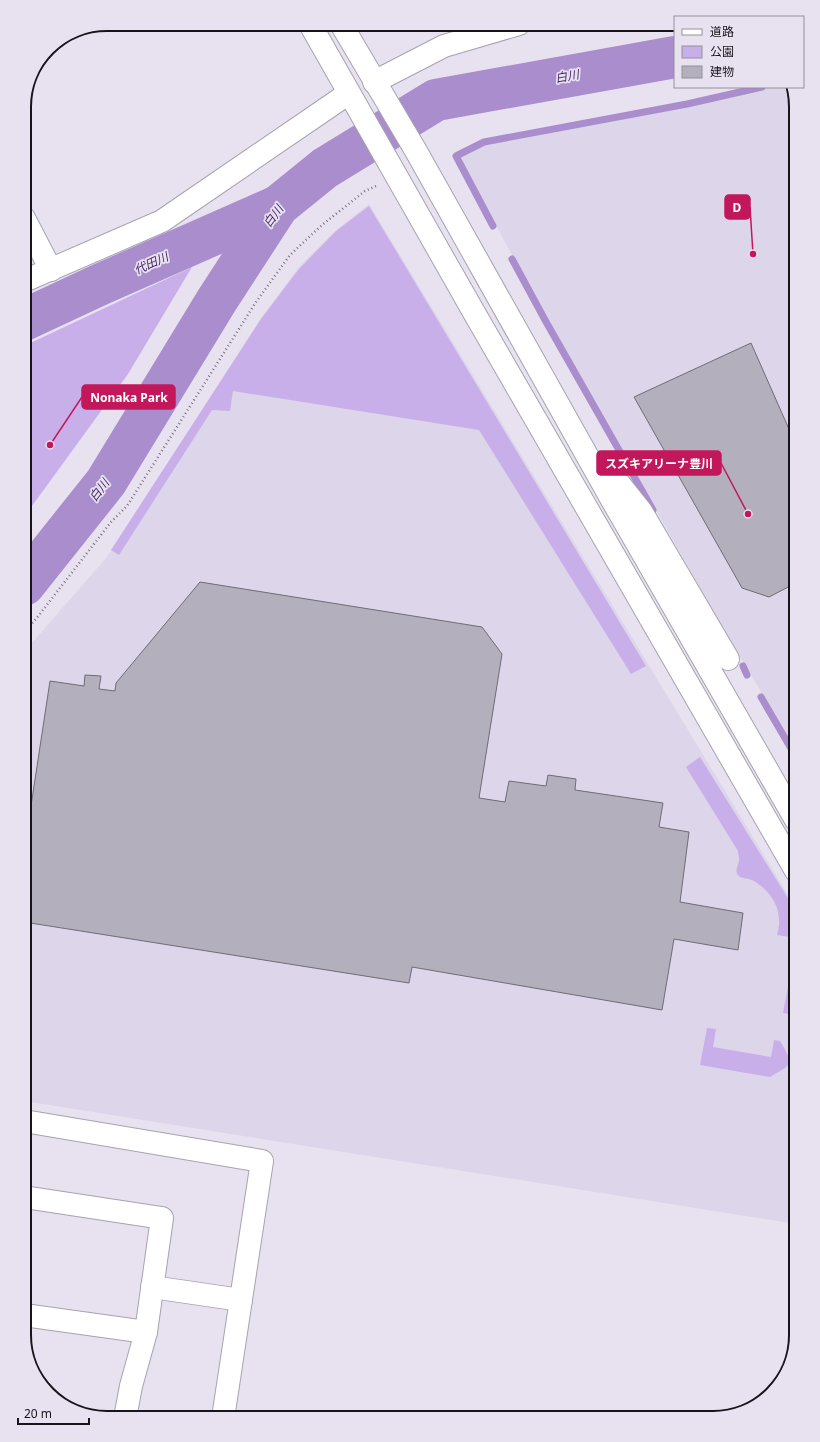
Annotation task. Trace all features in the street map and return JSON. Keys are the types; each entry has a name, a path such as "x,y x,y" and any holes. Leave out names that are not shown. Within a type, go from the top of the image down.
{"street":[{"path":"314,31 789,859"},
{"path":"345,31 416,151 566,418 789,808"},
{"path":"379,89 444,46 495,31"},
{"path":"31,278 162,221 349,93"},
{"path":"31,231 51,270"},
{"path":"566,418 641,511 728,659"},
{"path":"31,1123 262,1161 224,1411"},
{"path":"31,1199 162,1218 146,1332 131,1386 126,1411"},
{"path":"152,1287 241,1300"},
{"path":"31,1315 146,1332"}],"path":[{"path":"31,624 111,522 128,506 256,302 290,255 322,225 365,191 394,172"}],"shaded area":[{"path":"769,88 786,88 788,97 789,739 722,626 547,319 459,158 485,144 688,107"},
{"path":"369,204 789,896 789,1223 31,1102 31,644 107,557 261,318 298,268 335,231"}],"green space":[{"path":"369,206 646,666 631,674 479,430 233,391 230,411 212,410 119,555 111,550 261,319 299,269 336,231"},
{"path":"192,267 128,374 31,507 31,343"},
{"path":"700,757 789,900 789,937 777,935 779,923 777,908 763,887 750,879 738,875 738,851 686,767"},
{"path":"789,981 789,1014 783,1013"},
{"path":"707,1028 716,1029 713,1047 771,1057 774,1040 780,1041 788,1055 789,1063 783,1069 770,1077 700,1065"}],"building":[{"path":"751,343 789,429 789,587 769,597 742,588 634,397"},
{"path":"200,582 482,627 502,654 479,798 505,802 509,781 546,786 548,775 576,779 575,790 663,803 659,827 689,832 680,902 743,913 738,950 674,939 662,1010 412,967 409,983 31,923 31,806 50,681 84,686 85,675 101,676 99,689 115,691 116,683"}],"waterway":[{"name":"白川","path":"31,576 106,482 217,300 278,206 325,168 436,100 674,57"},
{"path":"493,226 456,156 484,142 687,104 758,88"},
{"name":"代田川","path":"31,317 278,206"},
{"path":"512,259 653,510"},
{"path":"743,666 747,675"},
{"path":"761,697 789,745"}],"place":[{"name":"D","path":"753,254"},
{"name":"Nonaka Park","path":"50,445"},
{"name":"スズキアリーナ豊川","path":"748,514"}]}
